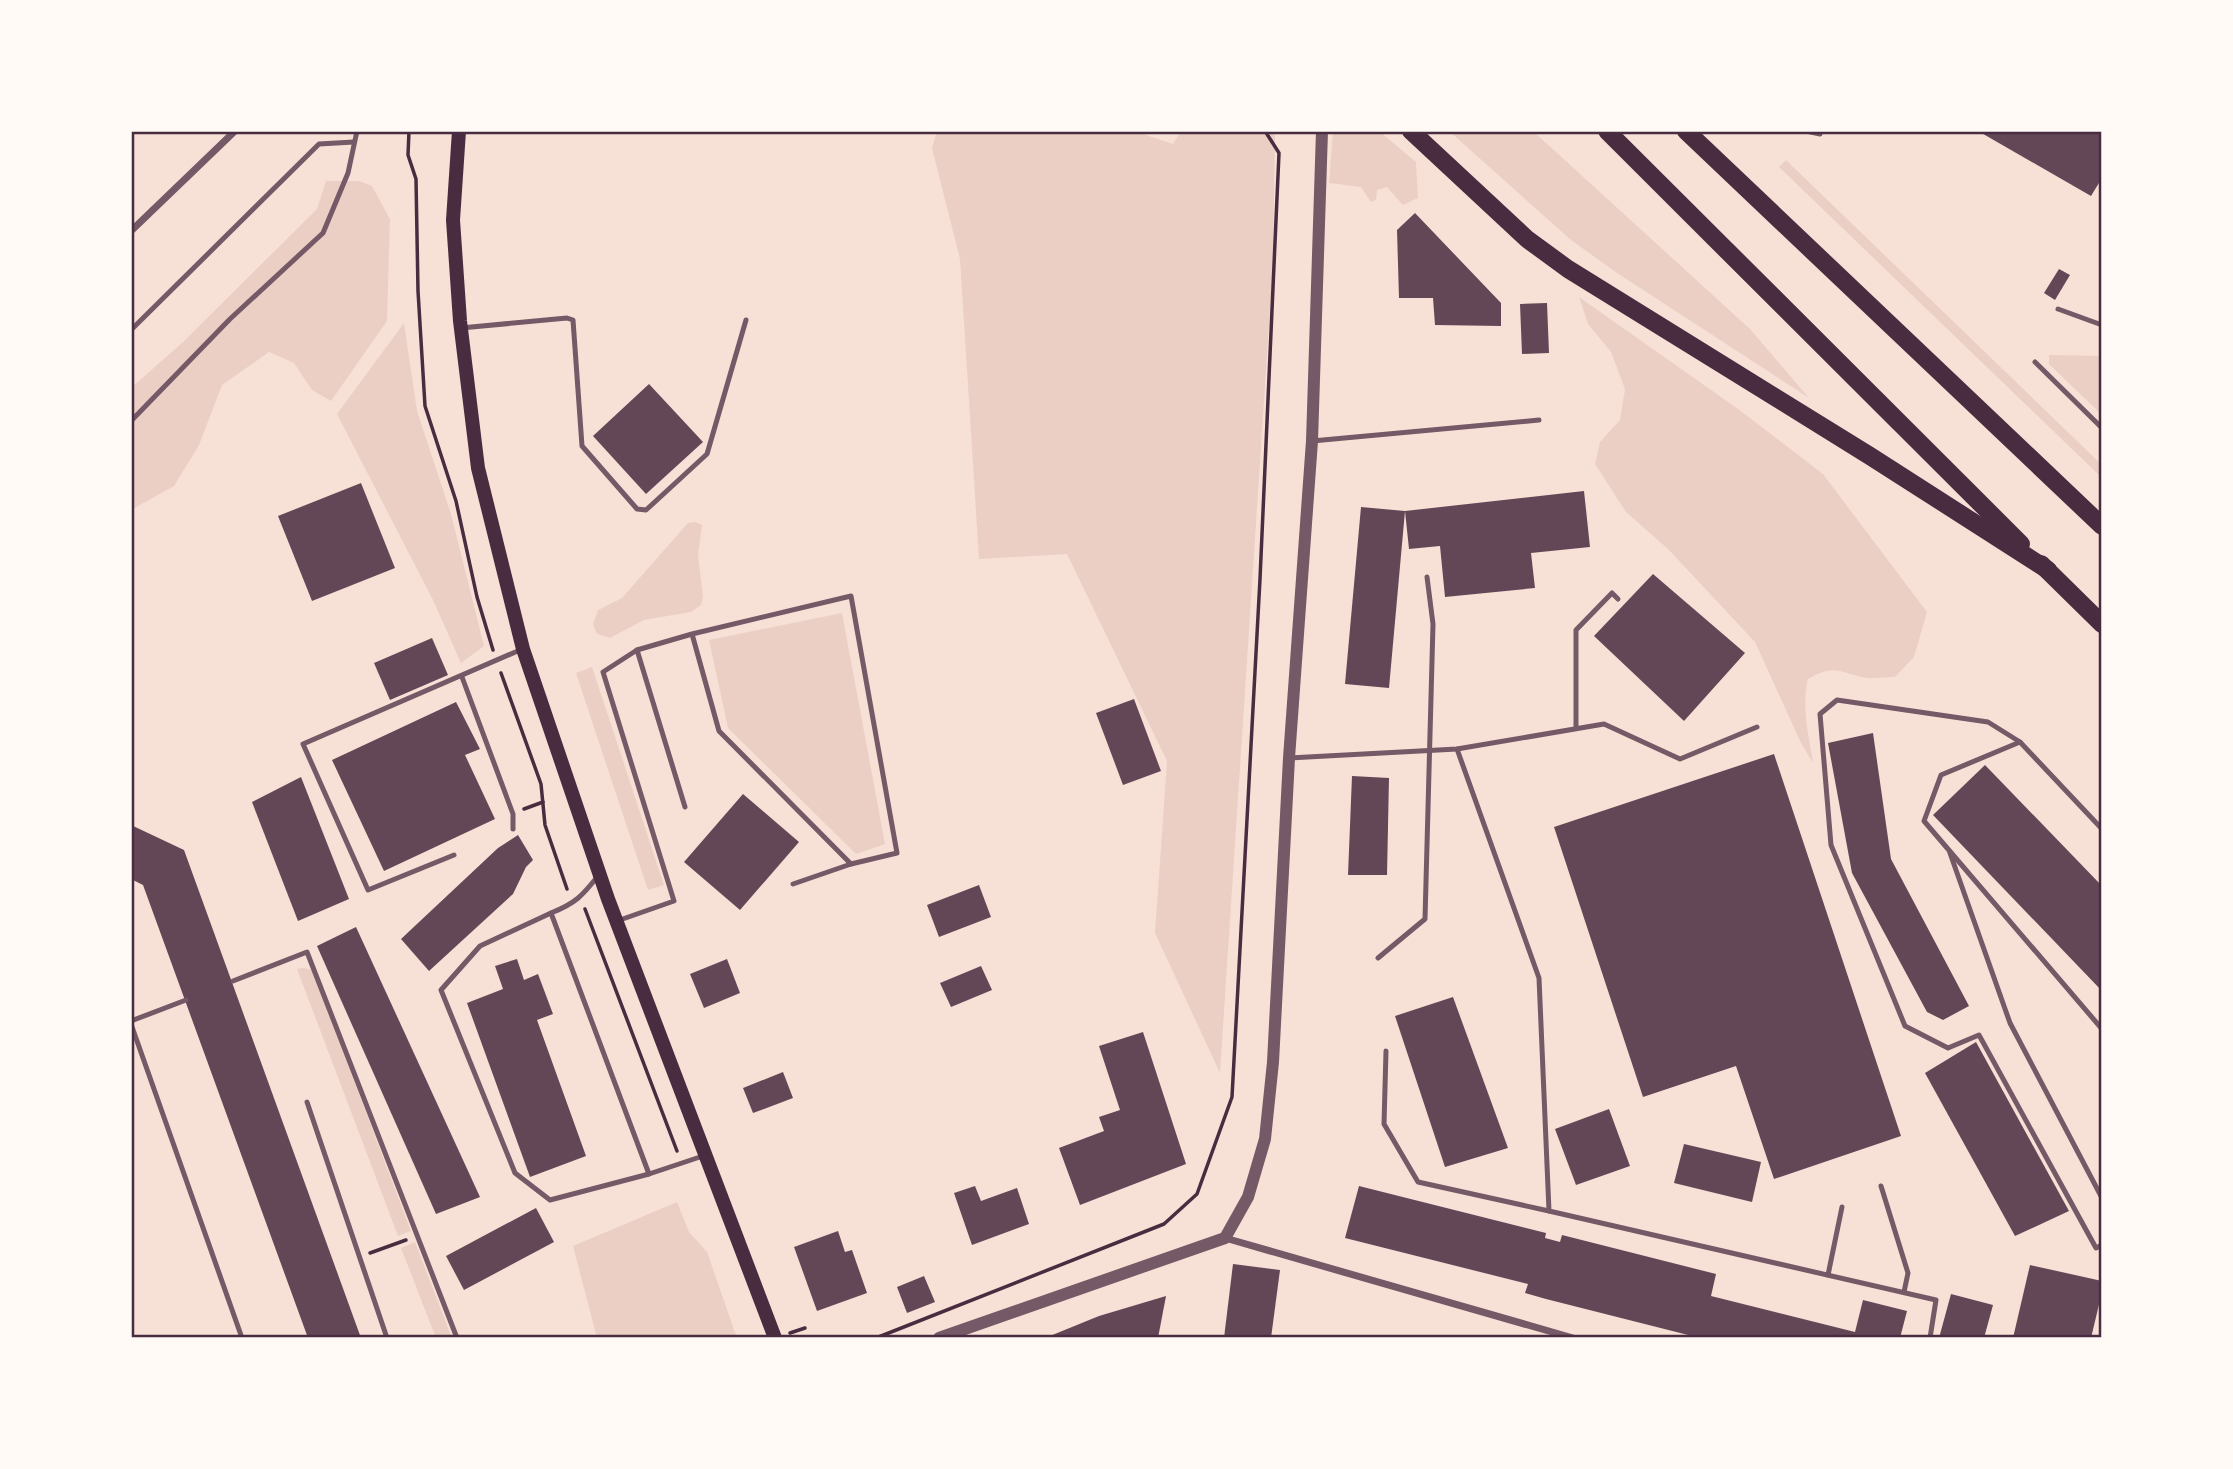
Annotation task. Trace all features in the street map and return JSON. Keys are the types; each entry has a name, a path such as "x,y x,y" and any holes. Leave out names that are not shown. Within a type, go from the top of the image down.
{"main road":[{"path":"459,131 453,220 461,328 478,468 523,649 617,922 775,1338"},
{"path":"1411,131 1527,239 1568,269 2048,570"},
{"path":"1607,131 2102,624"},
{"path":"1686,131 2102,526"}],"street":[{"path":"131,231 235,131"},
{"path":"1225,1238 1248,1197 1265,1139 1273,1062 1289,758 1312,441 1322,131"},
{"path":"939,1338 1225,1238 1541,1333 1573,1338"}],"lane":[{"path":"131,421 230,319 323,233 348,173 357,131"},
{"path":"1806,131 1820,134"},
{"path":"131,330 319,144 354,142"},
{"path":"2058,309 2102,325"},
{"path":"461,328 567,318 573,320 582,446 637,509 646,510 707,454 746,320"},
{"path":"2035,362 2102,428"},
{"path":"1312,441 1539,420"},
{"path":"1377,958 1425,919 1433,624 1427,577"},
{"path":"1576,728 1577,630 1612,593 1618,599"},
{"path":"617,922 674,901 603,672 637,650 851,596 897,853 851,864 793,884"},
{"path":"692,634 719,731 851,864"},
{"path":"454,856 368,890 303,744 523,649"},
{"path":"637,650 685,807"},
{"path":"462,677 513,814 513,829"},
{"path":"2102,829 2020,742 1988,722 1837,700 1820,715 1831,845 1905,1026 1948,1048 1979,1035 2096,1248 2102,1245"},
{"path":"1289,758 1457,749 1604,724 1680,759 1757,727"},
{"path":"2020,742 1941,775 1924,821 2102,1029"},
{"path":"1457,749 1539,978 1549,1211"},
{"path":"1948,850 2010,1023 2102,1198"},
{"path":"600,873 573,905 480,946 441,990 515,1173 550,1200 649,1174 707,1155"},
{"path":"551,913 649,1174"},
{"path":"233,981 307,952 457,1338"},
{"path":"186,1000 131,1023 242,1338"},
{"path":"1387,1051 1384,1124 1418,1182 1936,1300 1930,1338"},
{"path":"307,1102 387,1338"},
{"path":"1881,1186 1908,1273 1904,1292"},
{"path":"1828,1275 1842,1207"}],"path":[{"path":"409,131 408,155 416,179 418,291 425,406 456,501 477,597 541,785 545,825 573,905"},
{"path":"876,1338 1164,1224 1197,1194 1232,1097 1260,579 1279,153 1265,131"},
{"path":"513,814 543,802"},
{"path":"581,898 681,1163"},
{"path":"360,1257 392,1245"}],"shaded area":[{"path":"937,131 1134,131 1173,144 1181,131 1275,131 1273,264 1220,1073 1155,933 1167,761 1067,554 979,559 960,259 932,148"},
{"path":"1333,131 1379,131 1416,162 1418,198 1403,205 1387,187 1377,190 1376,200 1371,202 1361,187 1329,183"},
{"path":"1449,131 1533,131 1750,329 1809,398 1571,240"},
{"path":"1786,160 2102,465 2102,478 1779,167"},
{"path":"326,181 359,181 372,186 390,219 387,321 331,401 312,390 294,363 269,352 222,385 199,445 174,486 131,510 131,388 183,342 317,209"},
{"path":"1579,297 1738,409 1823,474 1927,612 1914,657 1895,677 1867,678 1832,670 1808,679 1805,711 1813,763 1800,741 1755,642 1668,549 1626,512 1595,464 1600,442 1620,420 1625,389 1611,352 1588,324"},
{"path":"404,323 417,411 451,514 484,646 461,663 433,600 337,414"},
{"path":"2049,355 2102,356 2102,415 2049,364"},
{"path":"688,523 702,525 698,555 703,597 701,605 691,612 644,620 610,638 597,634 593,624 598,610 622,598"},
{"path":"842,613 885,844 856,854 728,728 709,640"},
{"path":"592,667 664,885 648,890 576,673"},
{"path":"297,969 312,970 411,1231 398,1236"},
{"path":"677,1202 689,1232 707,1252 737,1338 597,1338 573,1246"},
{"path":"415,1242 452,1338 436,1338 401,1248"}],"building":[{"path":"1978,131 2102,131 2102,178 2091,196"},
{"path":"1415,213 1501,303 1501,326 1435,325 1433,298 1399,298 1397,230"},
{"path":"2059,269 2070,275 2055,300 2044,293"},
{"path":"1547,303 1549,353 1522,354 1520,304"},
{"path":"649,384 703,442 646,494 593,436"},
{"path":"361,483 395,568 312,601 278,516"},
{"path":"1584,491 1590,547 1531,553 1535,588 1445,597 1440,546 1409,549 1405,511"},
{"path":"1361,507 1405,511 1389,688 1345,684"},
{"path":"1653,574 1745,653 1684,721 1594,636"},
{"path":"432,638 448,675 390,700 374,663"},
{"path":"1134,699 1161,771 1123,785 1096,713"},
{"path":"456,702 480,749 465,755 495,819 384,871 332,760"},
{"path":"1873,733 1891,859 1969,1006 1943,1020 1927,1012 1852,873 1828,743"},
{"path":"1774,754 1901,1136 1774,1179 1736,1066 1643,1097 1554,827"},
{"path":"1985,765 2102,886 2102,991 1933,815"},
{"path":"1352,776 1389,778 1387,875 1348,875"},
{"path":"301,777 349,899 298,921 252,802"},
{"path":"743,794 799,842 740,910 684,862"},
{"path":"131,825 184,850 361,1338 308,1338 143,885 131,879"},
{"path":"518,835 533,860 526,867 513,894 429,971 401,939 498,848"},
{"path":"979,885 991,917 939,937 927,905"},
{"path":"356,927 480,1197 436,1214 317,946"},
{"path":"517,959 524,980 538,974 553,1014 537,1020 586,1156 530,1177 467,1003 503,989 495,966"},
{"path":"727,959 740,993 704,1008 690,974"},
{"path":"981,966 992,990 951,1007 940,983"},
{"path":"1453,997 1508,1148 1445,1167 1395,1016"},
{"path":"1143,1032 1186,1164 1080,1205 1059,1148 1104,1131 1099,1117 1120,1110 1099,1046"},
{"path":"1976,1042 2069,1211 2015,1236 1925,1073"},
{"path":"783,1072 793,1098 753,1113 743,1088"},
{"path":"1609,1109 1630,1166 1576,1185 1555,1129"},
{"path":"1684,1144 1761,1162 1752,1202 1674,1183"},
{"path":"975,1186 981,1201 1017,1188 1029,1224 972,1245 954,1193"},
{"path":"1359,1186 1546,1233 1545,1238 1560,1242 1562,1235 1716,1274 1711,1296 1855,1332 1863,1300 1907,1311 1900,1338 1700,1338 1525,1293 1528,1284 1345,1238"},
{"path":"536,1208 554,1242 464,1290 446,1256"},
{"path":"838,1231 845,1252 852,1250 867,1293 817,1311 794,1247"},
{"path":"1233,1264 1280,1270 1271,1338 1224,1338"},
{"path":"2030,1265 2102,1281 2091,1338 2013,1338"},
{"path":"924,1276 935,1302 907,1313 897,1287"},
{"path":"1951,1294 1993,1305 1984,1338 1939,1338"},
{"path":"1166,1296 1158,1338 1045,1338 1099,1316"}]}
